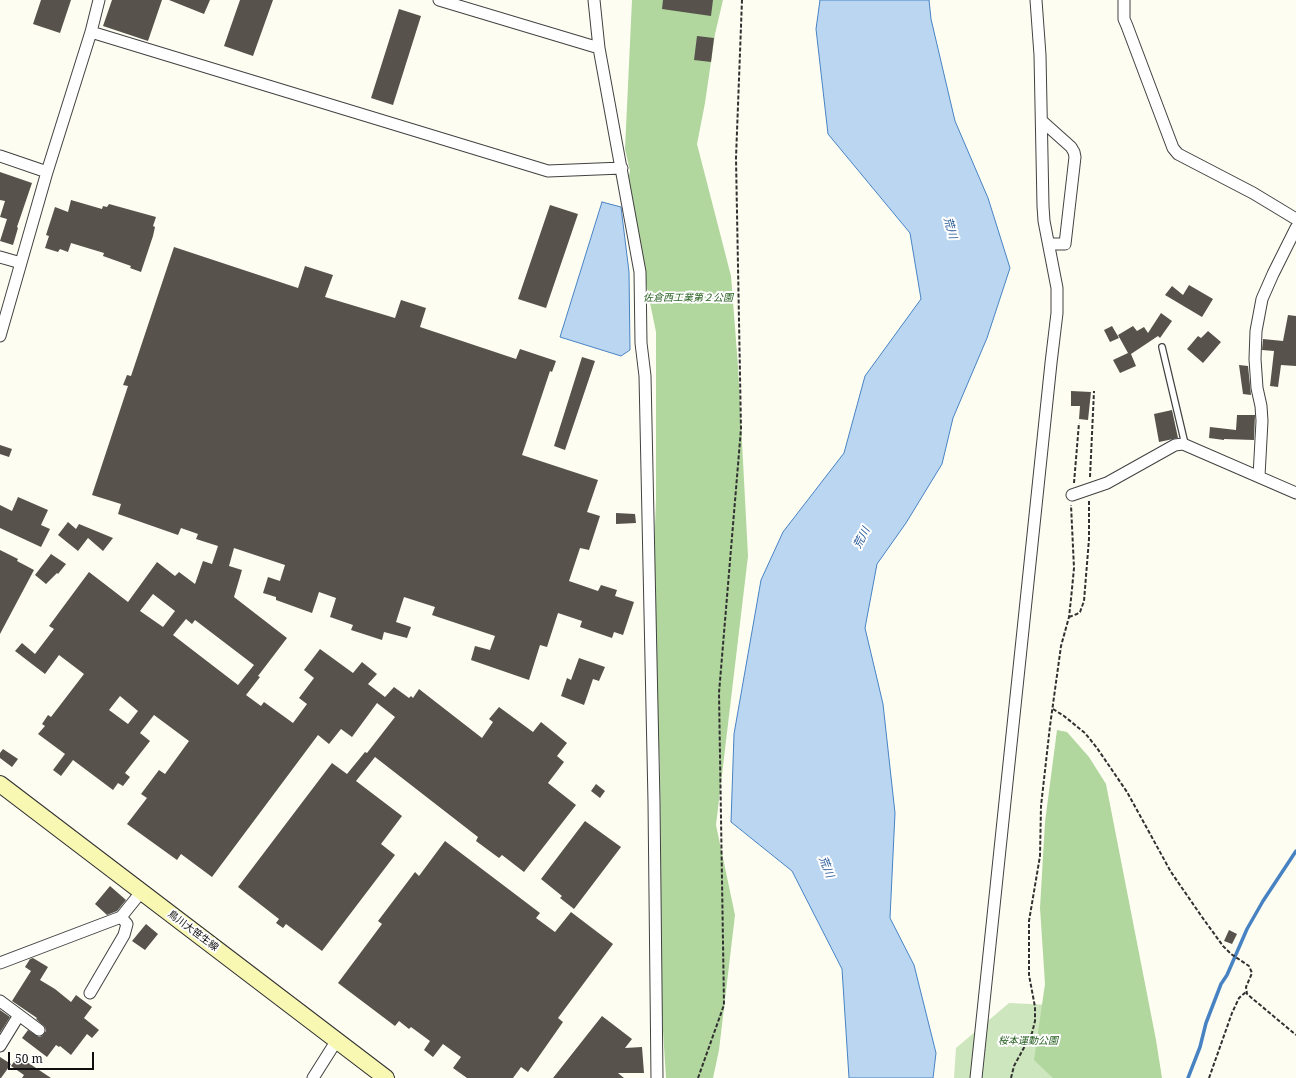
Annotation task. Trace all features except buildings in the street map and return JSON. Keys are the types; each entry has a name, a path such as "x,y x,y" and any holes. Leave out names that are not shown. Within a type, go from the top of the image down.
{"street":[{"path":"0,336 47,172 91,32 99,0"},
{"path":"439,0 599,48"},
{"path":"594,0 599,48 640,272 642,307 641,343 645,376 654,794 657,1078"},
{"path":"976,1078 1057,313 1057,288 1048,244 1043,206 1040,55 1036,0"},
{"path":"1124,0 1124,19 1173,148 1178,154 1253,193 1296,218"},
{"path":"91,32 548,171 622,168"},
{"path":"1042,122 1071,147 1074,152 1065,244 1048,244"},
{"path":"0,156 47,172"},
{"path":"1259,476 1262,421 1261,406 1257,388 1255,359 1256,330 1262,299 1296,228"},
{"path":"0,257 21,263"},
{"path":"1072,495 1108,483 1175,445 1185,444 1296,493"},
{"name":"鳥川大笹生線","path":"0,784 386,1078"},
{"path":"0,963 121,917 142,891"},
{"path":"90,993 124,935 127,924 121,917"},
{"path":"0,1001 39,1030"},
{"path":"0,1046 20,1015"},
{"path":"313,1078 337,1040"}],"lane":[{"path":"1162,347 1185,444"}],"path":[{"path":"698,1078 724,1005 719,693 741,429 736,158 742,0"},
{"path":"1069,617 1078,614 1082,609 1084,601 1094,391"},
{"path":"1011,1078 1014,1066 1029,1040 1035,1021 1035,1006 1028,975 1030,921 1040,856 1041,806 1050,726 1061,646 1069,617 1074,568 1071,513 1079,423"},
{"path":"1053,709 1085,733 1097,748 1127,792 1171,872 1202,917 1223,946 1231,954 1249,966 1252,973 1246,987 1246,992 1296,1035"},
{"path":"1209,1078 1232,1014 1239,998 1246,992"}],"green space":[{"name":"佐倉西工業第２公園","path":"632,0 723,0 715,34 705,103 697,144 731,276 738,366 748,556 716,825 735,915 719,1050 713,1078 666,1078 659,967 661,909 660,768 652,607 656,500 656,332 626,186 630,171 625,149"},
{"path":"1057,730 1067,732 1089,757 1106,784 1156,1040 1162,1078 1053,1078 1034,1060 1045,984 1040,908 1045,822"},
{"name":"桜本運動公園","path":"1009,1003 1052,1005 1105,1078 954,1078 956,1048"}],"water":[{"name":"荒川","path":"820,0 929,0 931,19 955,121 988,198 1010,268 987,338 953,418 942,464 906,523 877,564 865,628 883,704 895,813 890,918 914,965 936,1053 933,1078 849,1078 842,969 792,871 731,822 734,734 761,580 783,532 844,453 865,376 921,299 910,233 828,134 816,29"},
{"path":"602,202 621,207 629,272 630,350 621,356 560,337"}],"waterway":[{"path":"1188,1078 1200,1047 1206,1023 1221,984 1227,975 1247,929 1263,901 1296,851"}]}
